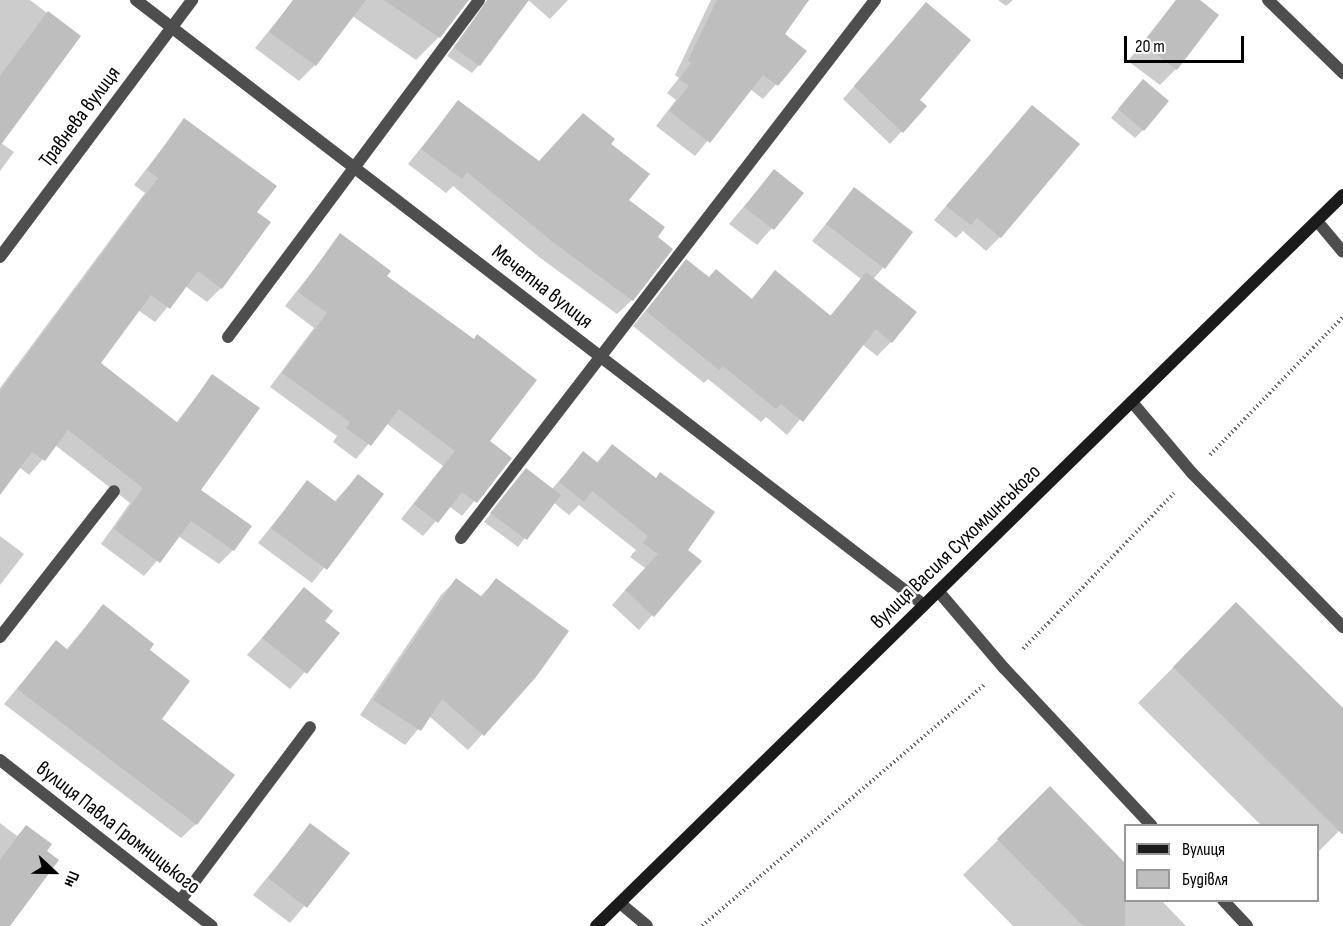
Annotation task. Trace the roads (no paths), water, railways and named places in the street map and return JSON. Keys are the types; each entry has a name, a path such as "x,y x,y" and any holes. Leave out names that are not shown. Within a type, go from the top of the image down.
{"main road":[{"name":"вулиця Василя Сухомлинського","path":"596,926 1343,195"}],"street":[{"name":"Мечетна вулиця","path":"136,0 924,606"},
{"name":"Травнева вулиця","path":"0,257 192,0"},
{"path":"228,338 479,0"},
{"path":"461,538 875,0"},
{"path":"1268,0 1343,73"},
{"path":"1317,221 1343,252"},
{"path":"1132,402 1192,473 1343,627"},
{"path":"0,637 114,491"},
{"path":"939,592 1004,668 1151,824"},
{"path":"180,901 310,727"},
{"name":"вулиця Павла Громницького","path":"0,760 212,926"},
{"path":"1225,902 1247,926"},
{"path":"620,903 647,926"}]}
